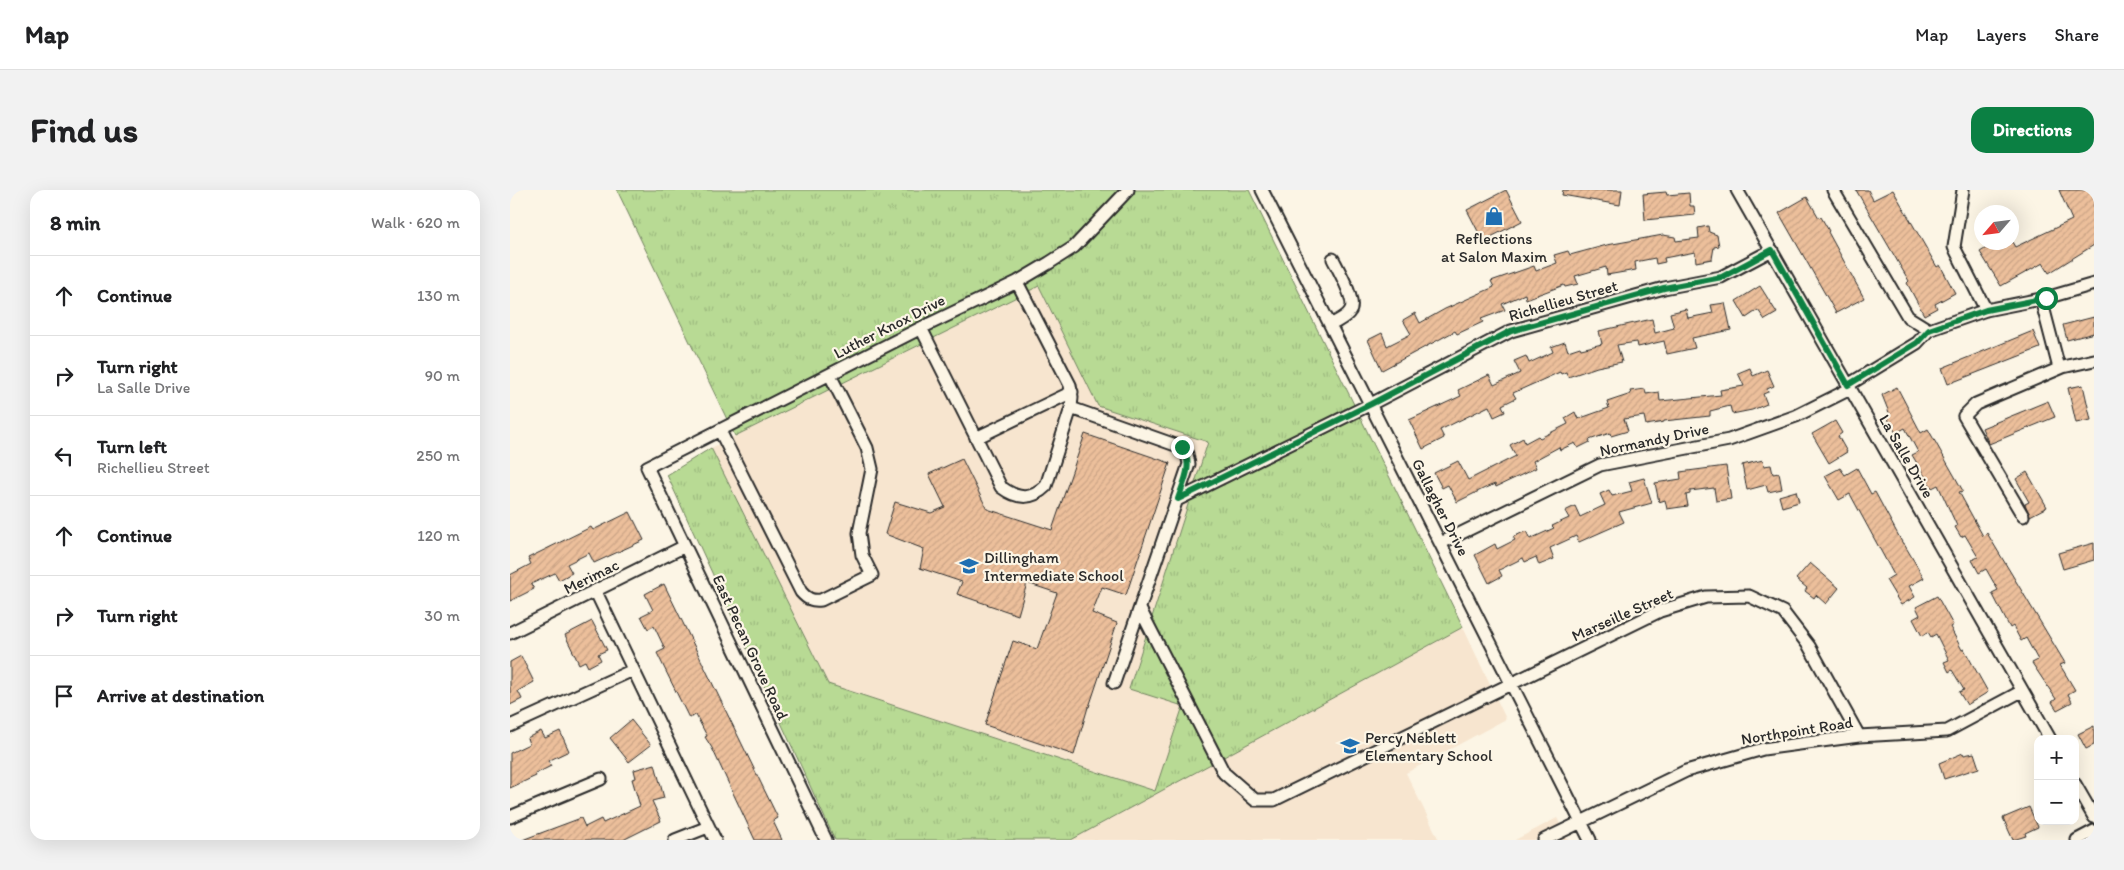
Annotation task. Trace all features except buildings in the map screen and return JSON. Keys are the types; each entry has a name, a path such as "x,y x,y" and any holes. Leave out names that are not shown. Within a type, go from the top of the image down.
{"street":[{"name":"Luther Knox Drive","path":"647,467 921,328 1017,282 1074,247 1128,190"},
{"name":"Gallagher Drive","path":"1262,190 1590,840"},
{"name":"La Salle Drive","path":"1737,190 2048,735"},
{"path":"1833,190 1908,317 1929,330 1986,310 2041,299 2094,284"},
{"path":"1963,190 1954,247 1986,310"},
{"name":"Richellieu Street","path":"1178,499 1371,404 1511,331 1664,288 1722,277 1772,250"},
{"path":"1331,325 1350,313 1352,307 1351,299 1333,259"},
{"path":"921,328 1001,487 1010,493 1029,498 1038,494 1046,486 1071,408 1072,392 1017,282"},
{"path":"2041,299 2058,368"},
{"name":"Normandy Drive","path":"1441,543 1600,465 1729,440 1796,416 1849,387 1917,343 1929,330"},
{"path":"2022,516 1964,416 1976,404 2058,368 2094,360"},
{"path":"720,431 801,592 806,598 813,601 821,600 872,575 862,555 859,533 872,469 867,448 830,375"},
{"path":"976,438 1072,392"},
{"path":"1071,408 1182,447 1189,464 1114,683"},
{"name":"East Pecan Grove Road","path":"647,467 826,840"},
{"name":"Merimac","path":"510,633 596,592 685,546"},
{"path":"596,592 715,840"},
{"name":"Marseille Street","path":"1140,609 1224,773 1256,800 1274,800 1660,611 1706,597 1749,596 1783,612 1809,646 1859,736"},
{"path":"510,726 633,670"},
{"name":"Northpoint Road","path":"1544,840 1686,771 1763,749 1859,736 1947,731 2022,691"},
{"path":"510,817 601,779"},
{"path":"2079,791 2094,817"},
{"path":"674,840 708,827"},
{"path":"2077,840 2094,831"}],"shaded area":[{"name":"Dillingham Intermediate School","path":"1039,286 1098,406 1208,442 1129,688 1183,706 1156,791 828,684 711,448"},
{"name":"Percy Neblett Elementary School","path":"1463,627 1506,719 1406,773 1439,840 1071,840"},
{"path":"1557,818 1568,840 1515,840"}],"green space":[{"path":"617,190 1249,190 1463,627 1071,840 835,840 667,475 711,448 828,684 1155,791 1183,706 1129,689 1208,442 1098,406 1039,286 735,436"}],"place":[{"name":"Reflections at Salon Maxim","path":"1494,216"},
{"name":"Dillingham Intermediate School","path":"969,566"},
{"name":"Percy Neblett Elementary School","path":"1350,746"}],"route":[{"path":"1182,447 1189,464 1178,499 1371,404 1511,331 1664,288 1722,277 1772,250 1848,385 1917,343 1929,330 1986,310 2046,298"}]}
